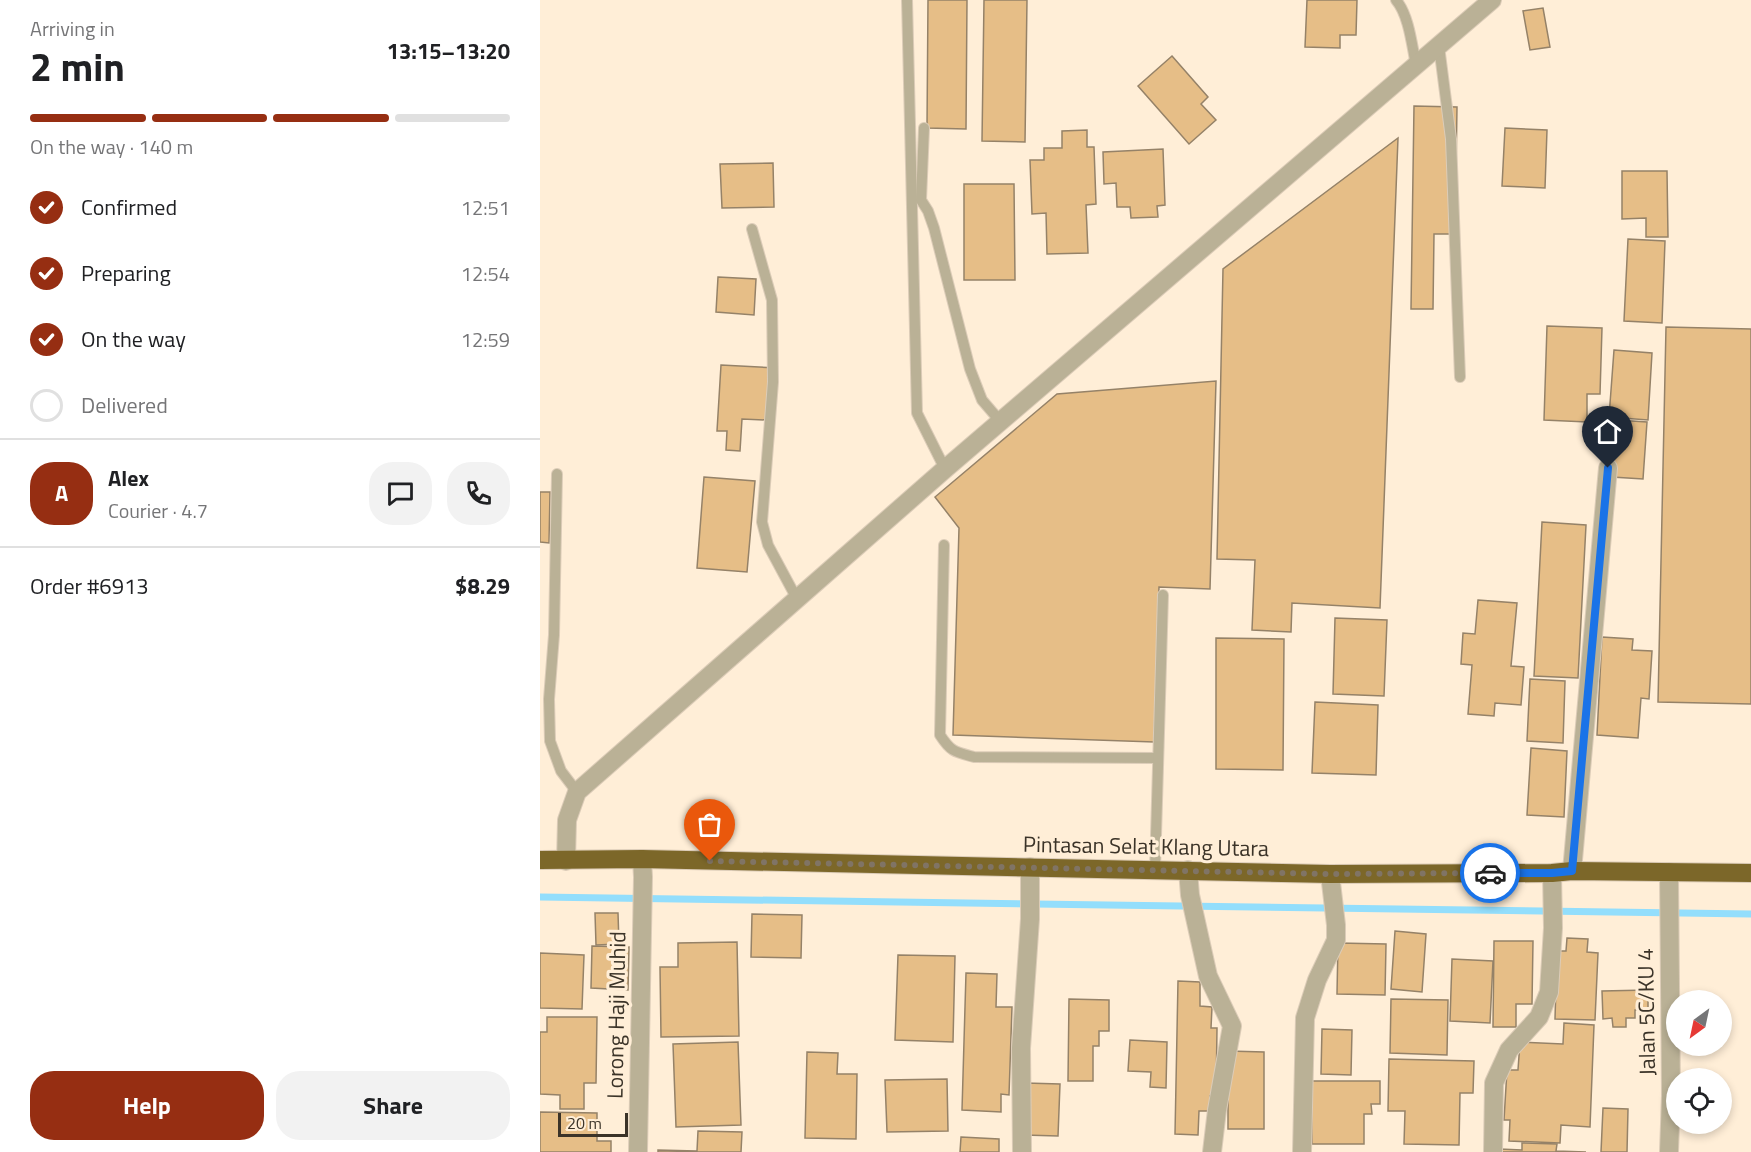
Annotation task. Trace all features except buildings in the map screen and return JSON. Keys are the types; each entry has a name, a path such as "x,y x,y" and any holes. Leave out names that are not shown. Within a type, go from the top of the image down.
{"highway":[{"name":"Pintasan Selat Klang Utara","path":"540,860 643,868 1030,867 1188,870 1331,882 1572,871 1751,873"}],"street":[{"path":"566,861 567,820 577,792 945,469 997,418 1492,0"},
{"path":"1572,871 1608,468"},
{"path":"1022,1152 1021,1048 1030,919 1030,867"},
{"name":"Lorong Haji Muhid","path":"638,1152 643,868"},
{"path":"1188,870 1190,895 1208,976 1232,1026 1212,1152"},
{"name":"Jalan 5C/KU 4","path":"1669,872 1671,1096 1669,1152"},
{"path":"1493,1152 1494,1083 1509,1050 1539,1017 1549,992 1553,928 1552,873"},
{"path":"1302,1152 1305,1018 1317,980 1336,940 1331,882"}],"lane":[{"path":"907,0 917,413 945,469"},
{"path":"1396,0 1405,16 1416,65"},
{"path":"1439,46 1451,139 1461,376"},
{"path":"924,128 921,200 934,228 970,369 982,400 997,418"},
{"path":"752,229 772,300 773,382 762,522 768,545 796,599"},
{"path":"557,474 554,635 549,699 550,741 561,771 577,792"},
{"path":"944,545 940,735 949,748 974,757 1158,758"},
{"path":"1155,870 1163,595"}],"waterway":[{"path":"540,897 1751,914"}],"way so far":[{"path":"710,861 1330,874 1490,873"}],"route":[{"path":"1490,873 1572,871 1608,468"}]}
